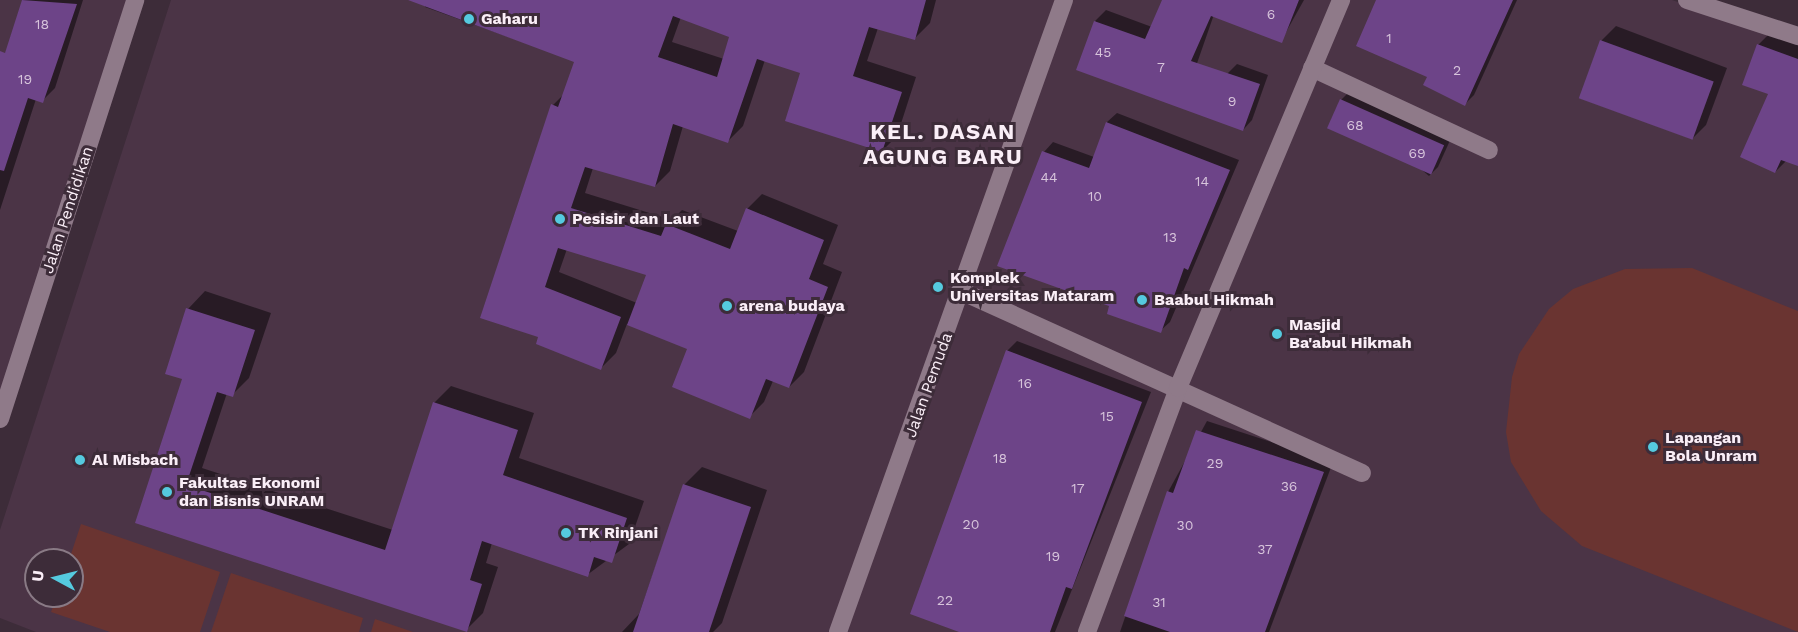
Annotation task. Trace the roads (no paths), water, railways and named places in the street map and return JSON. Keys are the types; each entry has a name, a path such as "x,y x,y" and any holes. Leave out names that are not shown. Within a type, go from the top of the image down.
{"street":[{"name":"Jalan Pendidikan","path":"0,419 135,0"},
{"name":"Jalan Pemuda","path":"838,632 963,292 1064,0"},
{"path":"1087,632 1178,388 1341,0"},
{"path":"1687,0 1798,36"},
{"path":"1312,68 1489,150"},
{"path":"963,292 1362,473"}],"place":[{"name":"Gaharu","path":"469,19"},
{"name":"Pesisir dan Laut","path":"560,219"},
{"name":"Komplek Universitas Mataram","path":"938,287"},
{"name":"Baabul Hikmah","path":"1142,300"},
{"name":"arena budaya","path":"727,306"},
{"name":"Masjid Ba'abul Hikmah","path":"1277,334"},
{"name":"Lapangan Bola Unram","path":"1653,447"},
{"name":"Al Misbach","path":"80,460"},
{"name":"Fakultas Ekonomi dan Bisnis UNRAM","path":"167,492"},
{"name":"TK Rinjani","path":"566,533"}],"district":[{"name":"KEL. DASAN AGUNG BARU","path":"943,144"}]}
